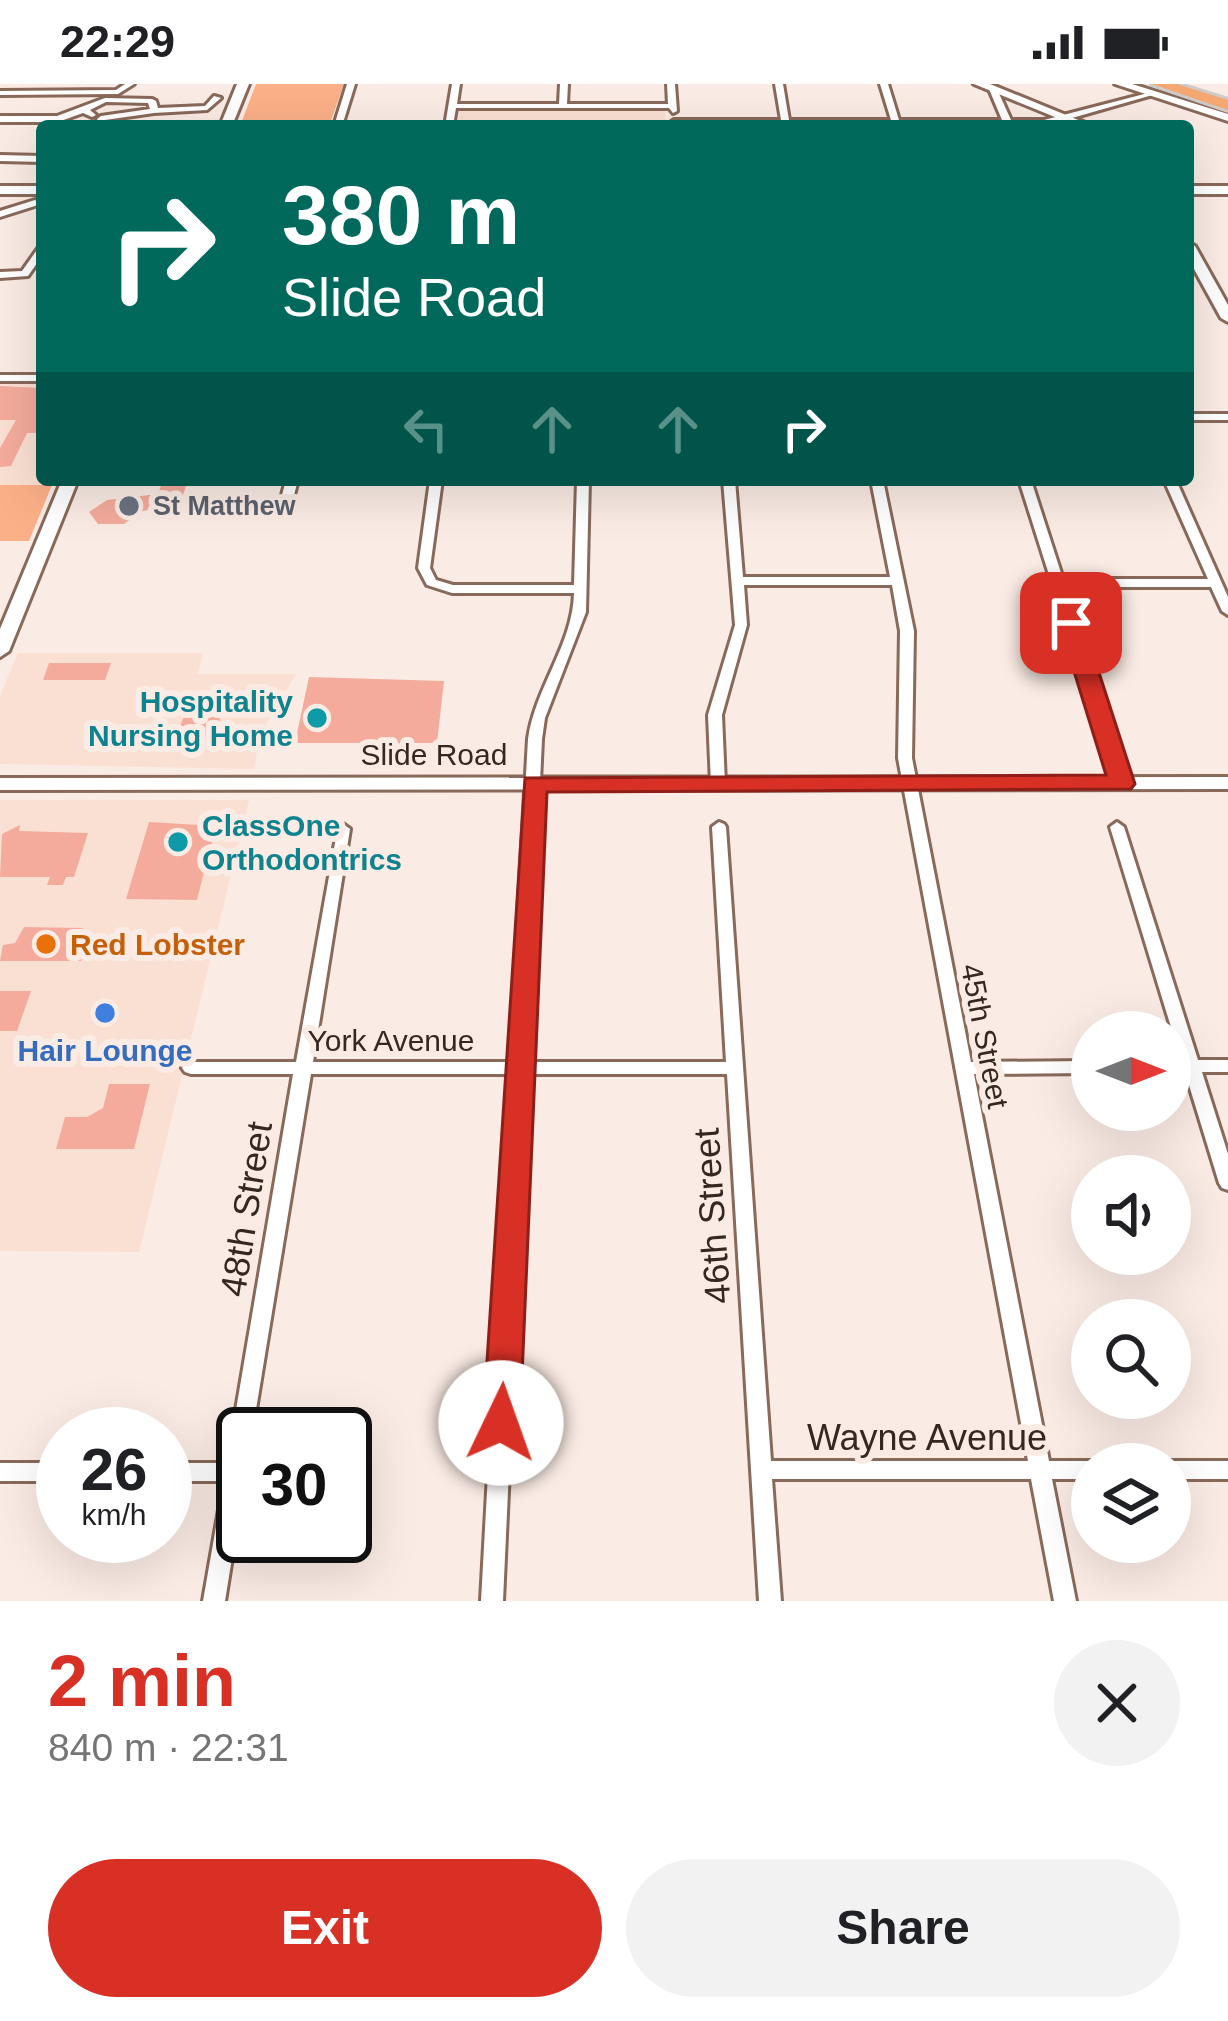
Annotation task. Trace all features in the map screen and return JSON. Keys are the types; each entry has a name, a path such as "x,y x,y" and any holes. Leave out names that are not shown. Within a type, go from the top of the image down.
{"highway":[{"path":"1184,84 1228,100"},
{"path":"1199,84 1228,100"},
{"path":"1156,89 1228,100"}],"main road":[{"path":"228,120 243,84"},
{"path":"1121,84 1156,89 1228,118"},
{"path":"986,87 1073,120"},
{"path":"1194,190 1228,190"},
{"path":"6,195 36,199"},
{"path":"1194,257 1228,318"},
{"path":"0,651 68,486"},
{"name":"Slide Road","path":"0,784 1228,783"}],"street":[{"path":"0,92 118,92 130,84"},
{"path":"340,120 351,84"},
{"path":"450,120 456,84"},
{"path":"563,106 564,84"},
{"path":"671,84 674,120"},
{"path":"778,84 785,120"},
{"path":"884,84 895,120"},
{"path":"986,87 1006,120"},
{"path":"1051,120 1156,89"},
{"path":"0,109 17,93"},
{"path":"114,120 154,111 207,108 218,98"},
{"path":"0,119 58,118 105,100 148,100 154,111"},
{"path":"453,106 673,106"},
{"path":"83,110 101,120"},
{"path":"170,120 171,110"},
{"path":"0,158 36,159"},
{"path":"0,214 36,201"},
{"path":"0,275 25,274 36,258"},
{"path":"0,379 36,378"},
{"path":"1194,417 1228,417"},
{"path":"288,495 290,486"},
{"path":"435,486 424,568 431,582 452,589 581,589"},
{"path":"492,1601 538,718 577,628 583,486"},
{"path":"718,784 716,715 742,626 731,486"},
{"name":"45th Street","path":"878,486 907,631 904,730 910,784 1065,1601"},
{"path":"1026,486 1122,784"},
{"path":"1173,486 1228,611"},
{"path":"739,581 898,581"},
{"path":"1058,583 1216,583"},
{"name":"46th Street","path":"719,827 770,1601"},
{"path":"1117,827 1228,1183"},
{"name":"48th Street","path":"247,1407 343,829"},
{"path":"1192,1066 1228,1066"},
{"path":"964,1068 1071,1067"},
{"name":"York Avenue","path":"191,1068 735,1068"},
{"name":"Wayne Avenue","path":"762,1470 1071,1470"},
{"path":"1191,1470 1228,1471"},
{"path":"0,1472 36,1472"},
{"name":"48th Street","path":"214,1601 220,1563"}],"shaded area":[{"path":"256,84 344,84 331,120 242,120"},
{"path":"660,108 665,110 666,120 458,120 460,110"},
{"path":"0,383 36,383 36,485 0,485"},
{"path":"0,485 52,486 29,541 0,541"},
{"path":"18,653 203,653 198,674 296,674 260,734 254,769 0,764 0,696"},
{"path":"0,800 249,800 139,1252 0,1251"}],"building":[{"path":"0,386 36,388 36,433 27,433 11,466 0,467 0,448 16,420 0,420"},
{"name":"St Matthew","path":"161,486 186,486 181,501 140,512 124,524 98,524 89,512 107,500 158,494"},
{"path":"49,663 111,663 105,680 43,680"},
{"name":"Hospitality Nursing Home","path":"309,677 444,681 437,743 413,743 411,758 387,758 389,743 295,743"},
{"path":"185,714 220,717 219,737 176,737"},
{"path":"149,822 216,826 208,859 214,859 211,872 204,872 197,900 126,899"},
{"path":"20,825 19,831 88,833 74,877 66,877 63,885 47,885 50,877 0,877 2,834"},
{"name":"Red Lobster","path":"24,927 83,928 78,944 86,944 81,961 0,961 3,945 15,943"},
{"path":"0,991 31,991 17,1031 0,1031"},
{"path":"109,1084 150,1084 134,1149 56,1149 65,1117 87,1117 103,1108"}],"place":[{"name":"St Matthew","path":"129,506"},
{"name":"Hospitality Nursing Home","path":"317,718"},
{"name":"ClassOne Orthodontrics","path":"178,842"},
{"name":"Red Lobster","path":"46,944"},
{"name":"Hair Lounge","path":"105,1013"}],"route":[{"path":"501,1423 534,784 1122,784 1071,623"}]}
